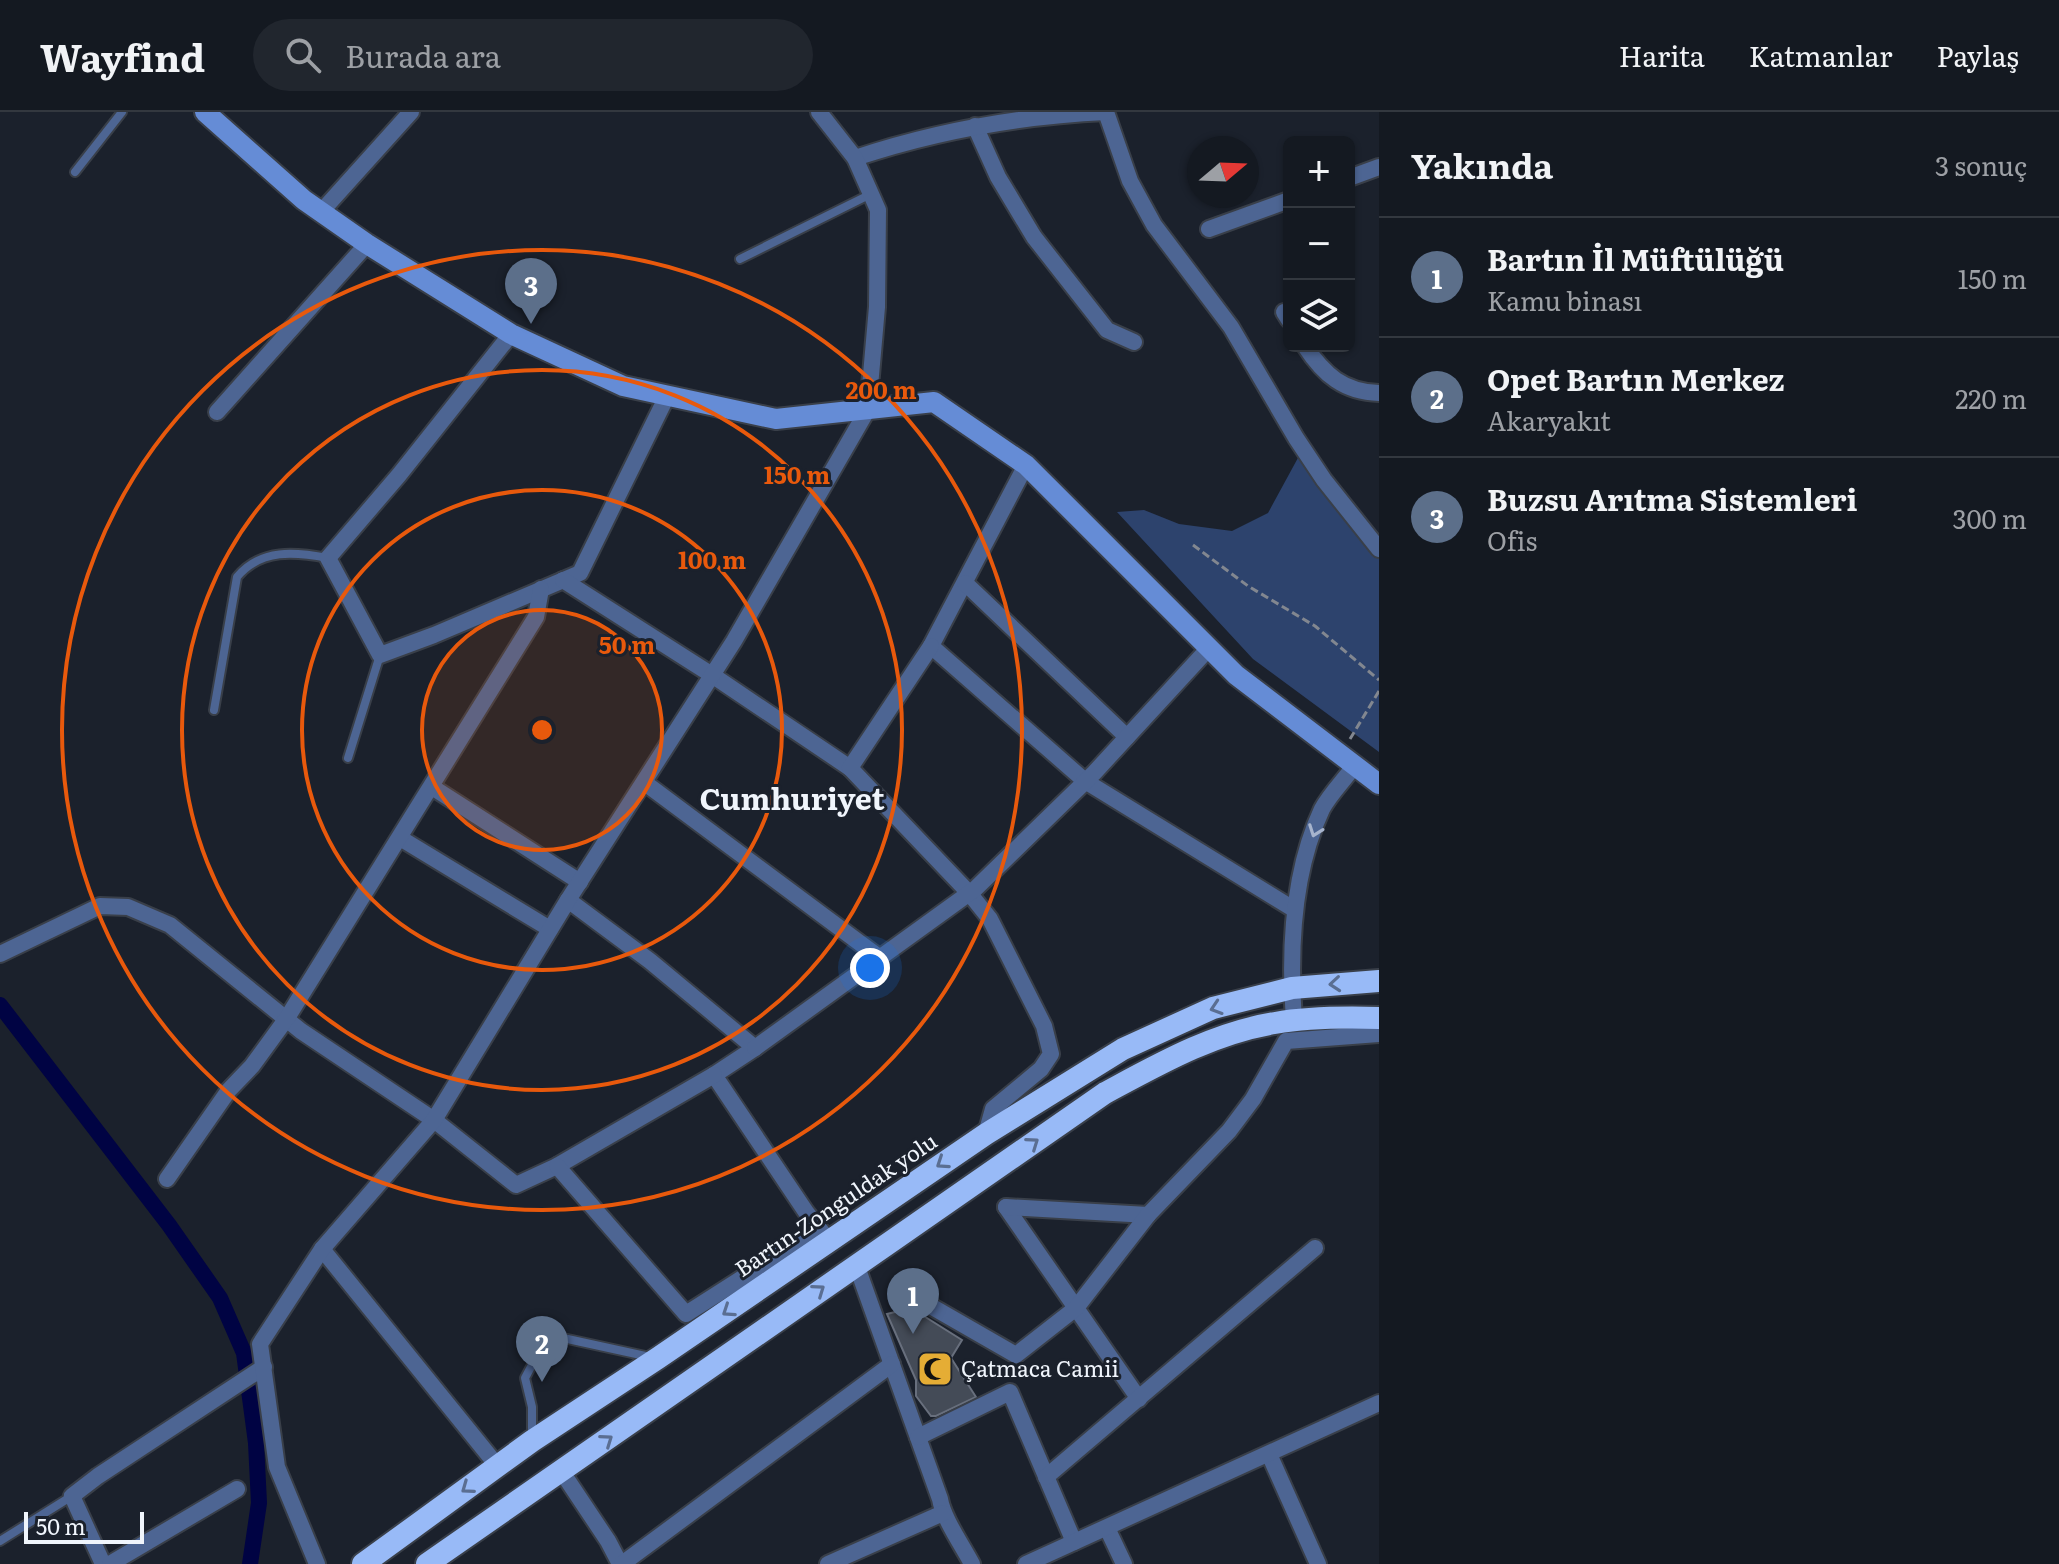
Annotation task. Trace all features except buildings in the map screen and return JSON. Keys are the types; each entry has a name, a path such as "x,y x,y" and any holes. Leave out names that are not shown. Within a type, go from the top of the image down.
{"highway":[{"name":"Bartın-Zonguldak yolu","path":"363,1564 532,1441 658,1358 824,1235 1123,1049 1213,1008 1292,988 1379,981"},
{"path":"427,1564 1105,1093 1177,1054 1233,1034 1275,1023 1336,1017 1379,1018"}],"main road":[{"path":"205,112 304,200 367,244 511,334 623,386 776,419 934,402 1026,465 1236,675 1379,784"}],"street":[{"path":"321,212 411,112"},
{"path":"317,1564 277,1467 260,1344 322,1249 434,1120 568,900 742,628 868,409 877,279 878,210 855,158 819,112"},
{"path":"855,158 898,143 975,126 1060,114 1106,112 1130,181 1154,225 1231,327 1317,470 1379,549"},
{"path":"975,126 998,177 1034,237 1107,330 1134,342"},
{"path":"1355,176 1379,167"},
{"path":"1209,229 1283,202"},
{"path":"217,412 367,244"},
{"path":"511,334 399,475 328,558 380,655 580,573 667,396"},
{"path":"1309,352 1333,379 1354,390 1379,393"},
{"path":"850,768 931,646 1026,465"},
{"path":"563,580 850,768 990,919 1044,1026 1051,1054 1041,1069 993,1109 986,1134"},
{"path":"965,583 1127,737"},
{"path":"167,1179 229,1090 252,1066 287,1018 536,617 541,589"},
{"path":"931,646 1085,781 1295,910"},
{"path":"0,954 100,906 128,907 170,925 301,1031 434,1120 516,1185 557,1166 714,1075 970,894 1085,781 1209,648"},
{"path":"1294,1021 1295,910 1307,852 1323,807 1348,760"},
{"path":"645,783 880,958"},
{"path":"432,787 580,882"},
{"path":"400,838 550,929"},
{"path":"568,900 650,961 755,1048"},
{"path":"901,1289 1016,1355 1076,1308 1148,1215 1229,1131 1253,1099 1286,1041 1379,1034"},
{"path":"557,1166 686,1314 824,1235 714,1075"},
{"path":"1139,1399 1006,1207 1148,1215"},
{"path":"1046,1477 1315,1248"},
{"path":"322,1249 491,1458"},
{"path":"856,1264 943,1513 972,1564"},
{"path":"562,1472 621,1564 892,1364"},
{"path":"103,1564 72,1496 263,1367"},
{"path":"918,1437 1010,1392 1074,1542"},
{"path":"1026,1564 1379,1403"},
{"path":"1269,1454 1318,1564"},
{"path":"110,1564 237,1489"},
{"path":"828,1564 943,1513"},
{"path":"1107,1528 1124,1564"}],"lane":[{"path":"75,172 122,112"},
{"path":"740,259 871,194"},
{"path":"214,710 237,577 247,567 268,557 293,552 328,558"},
{"path":"348,758 380,655"},
{"path":"532,1441 532,1407 525,1378 539,1352 563,1338 658,1358"},
{"path":"0,1541 72,1496"}],"path":[{"path":"1193,545 1248,586 1315,626 1379,680"},
{"path":"1348,760 1379,691"}],"shaded area":[{"path":"1299,456 1379,559 1379,752 1253,659 1117,512 1144,510 1179,524 1232,531 1268,513"}],"waterway":[{"path":"0,1005 169,1225 220,1298 244,1353 256,1443 259,1503 250,1564"}],"place":[{"name":"Buzsu Arıtma Sistemleri","path":"531,324"},
{"name":"Bartın İl Müftülüğü","path":"913,1334"},
{"name":"Çatmaca Camii","path":"935,1369"},
{"name":"Opet Bartın Merkez","path":"542,1382"}],"district":[{"name":"Cumhuriyet","path":"792,800"}]}
